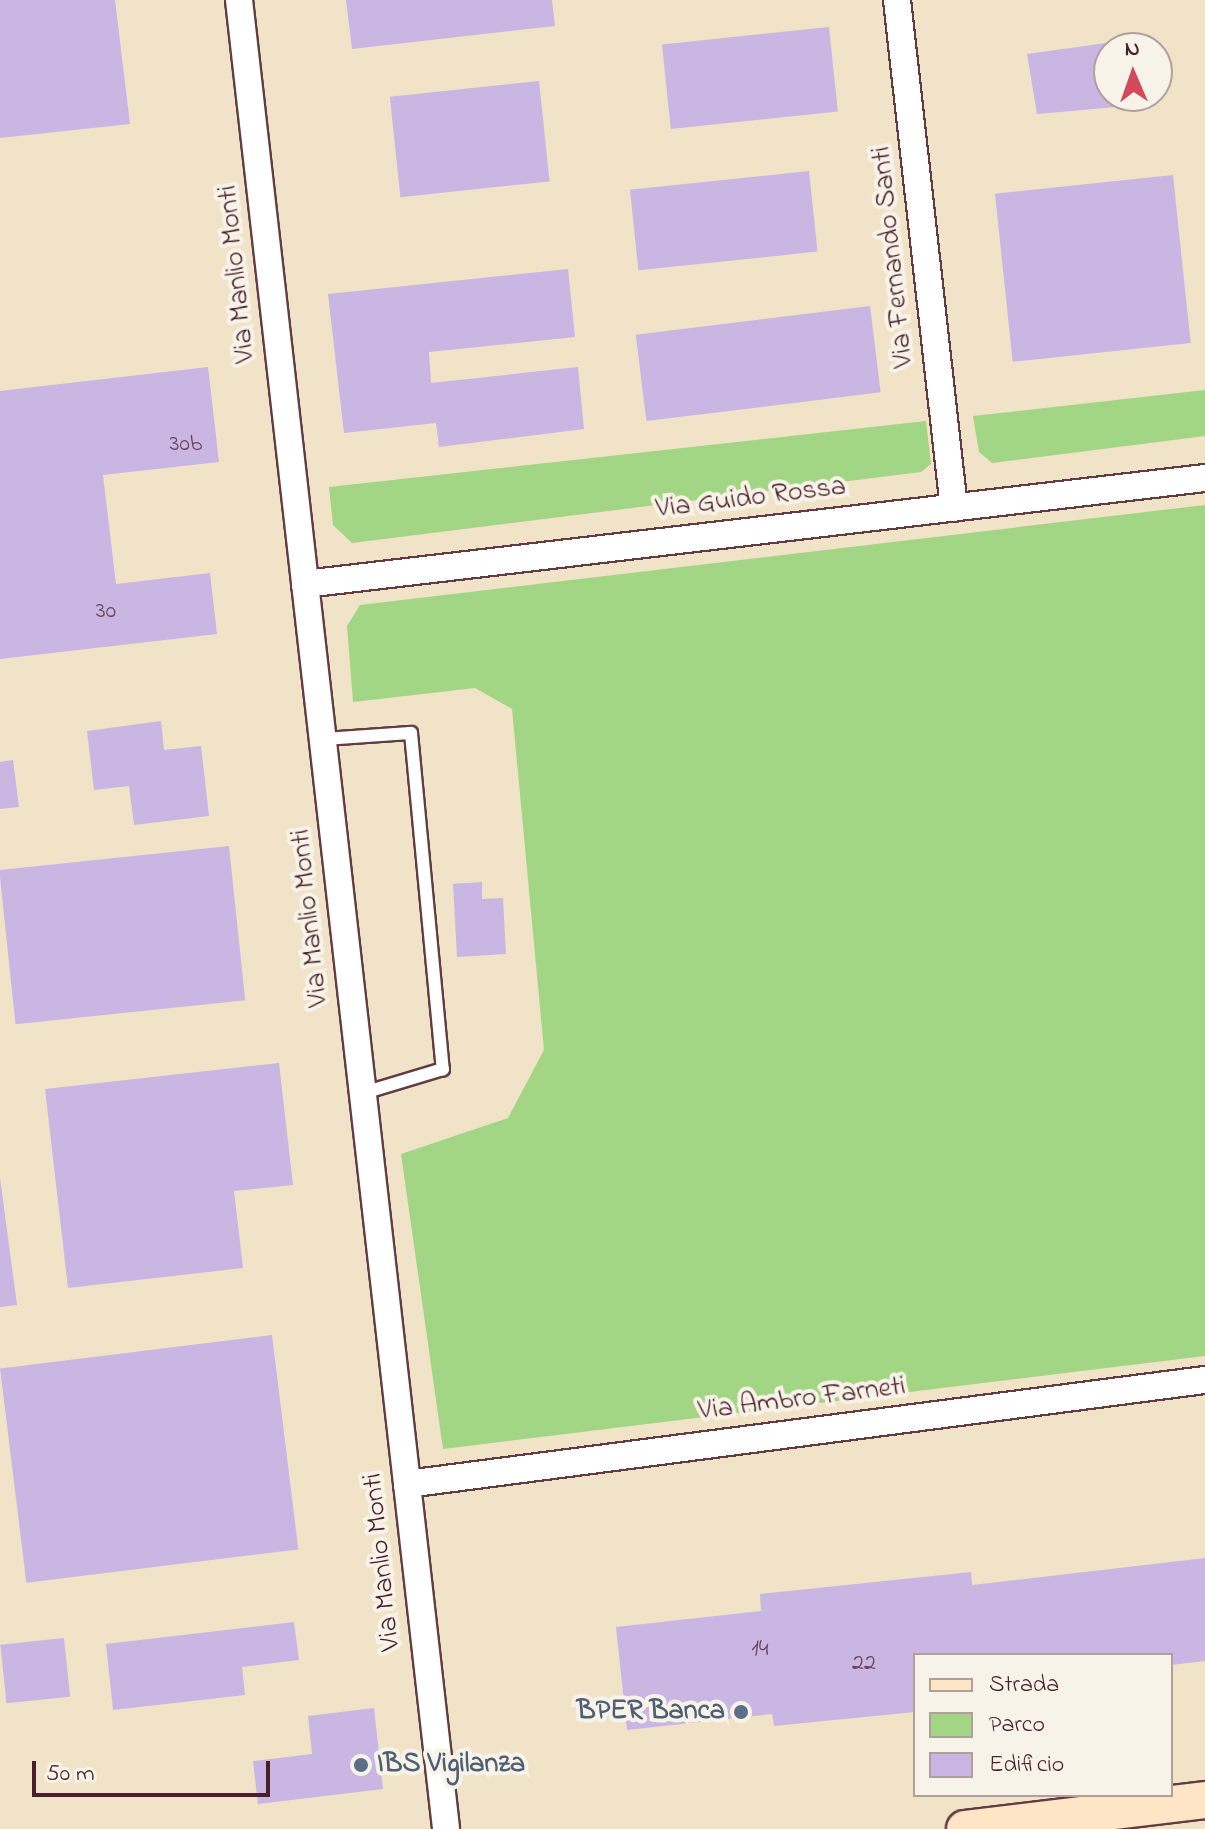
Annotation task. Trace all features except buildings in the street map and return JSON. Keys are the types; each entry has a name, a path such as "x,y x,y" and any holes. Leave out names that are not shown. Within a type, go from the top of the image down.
{"main road":[{"path":"965,1829 1107,1820 1205,1800"}],"street":[{"name":"Via Manlio Monti","path":"239,0 446,1829"},
{"name":"Via Fernando Santi","path":"897,0 954,508"},
{"name":"Via Guido Rossa","path":"305,584 1205,478"},
{"name":"Via Ambro Farneti","path":"407,1484 1205,1380"}],"lane":[{"path":"323,739 411,733 443,1069 363,1093"}],"green space":[{"path":"1205,390 1205,436 992,463 979,452 973,416"},
{"path":"926,421 931,464 921,472 352,543 333,525 329,487"},
{"path":"1205,505 1205,1356 443,1449 401,1154 508,1118 544,1050 512,709 475,688 353,702 347,626 360,605"}],"place":[{"name":"BPER Banca","path":"741,1712"},
{"name":"IBS Vigilanza","path":"361,1765"}]}
